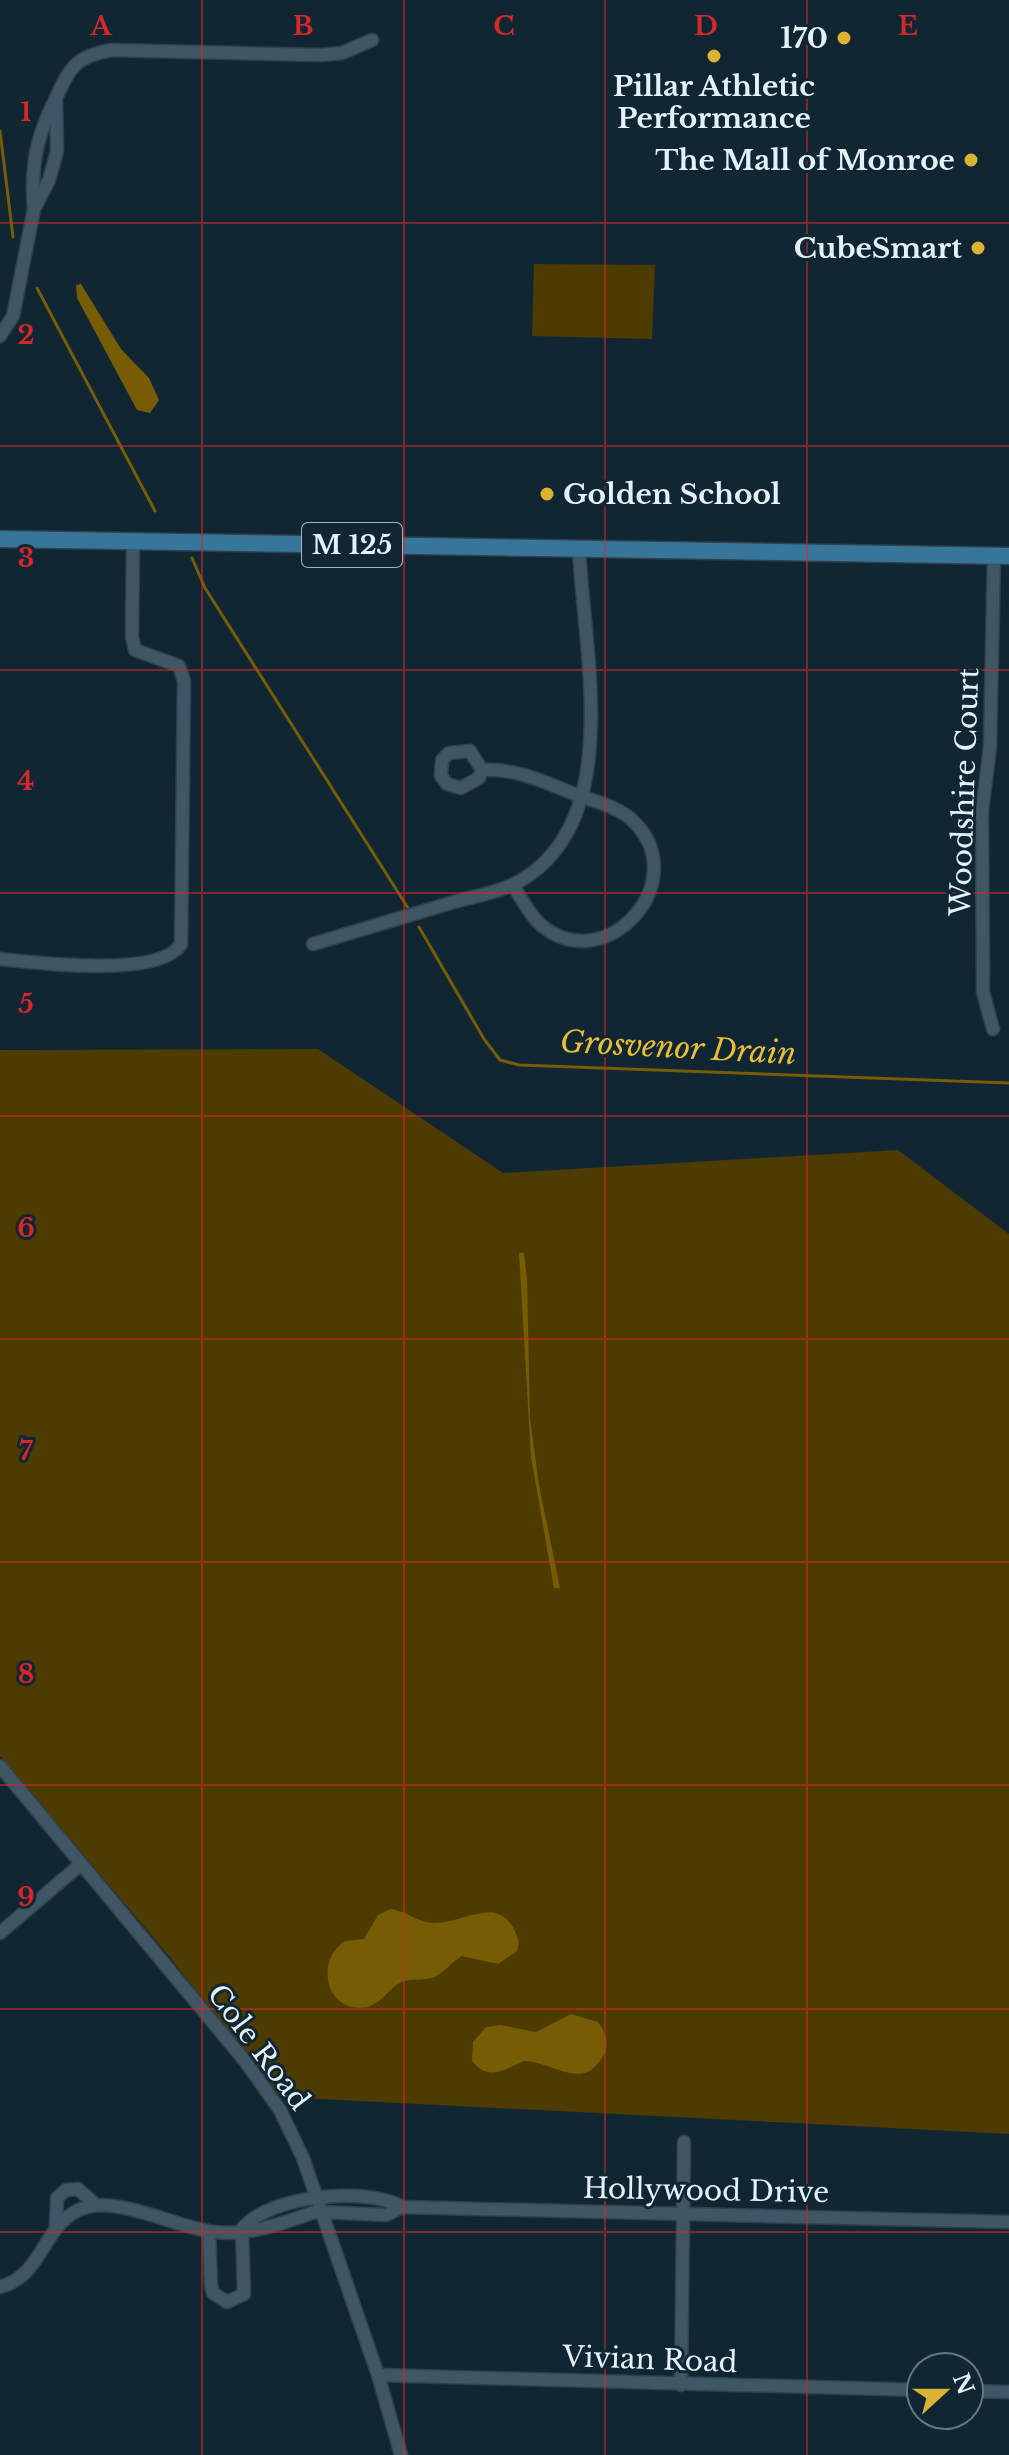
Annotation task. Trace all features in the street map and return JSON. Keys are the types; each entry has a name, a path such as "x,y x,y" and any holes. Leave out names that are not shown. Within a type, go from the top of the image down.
{"main road":[{"name":"M 125","path":"0,539 1002,556"}],"street":[{"path":"0,336 13,316 34,209 34,155 62,79 71,68 95,53 112,50 320,55 342,53 372,40"},
{"path":"34,209 49,180 57,151 56,98"},
{"path":"0,959 116,965 149,962 176,952 182,930 184,681 179,666 135,650 132,637 133,542"},
{"path":"313,944 513,885 559,846 584,797 589,746 590,656 581,608 579,548"},
{"name":"Woodshire Court","path":"993,1029 983,992 982,811 990,747 1002,556"},
{"path":"482,770 503,769 522,773 629,817 646,841 653,872 651,888 637,916 609,935 585,939 562,935 541,925 513,885"},
{"name":"Cole Road","path":"0,1766 263,2085 292,2131 378,2375 401,2455"},
{"path":"0,1933 81,1864"},
{"path":"681,2385 684,2142"},
{"path":"56,2226 57,2198 66,2190 78,2189 96,2205 209,2231 242,2229 255,2232 322,2211"},
{"path":"209,2231 213,2293 227,2302 244,2294 242,2229 250,2219 317,2195"},
{"name":"Hollywood Drive","path":"317,2195 389,2200 402,2207 1009,2222"},
{"path":"0,2287 31,2270 56,2226 76,2211 96,2205"},
{"name":"Hollywood Drive","path":"322,2211 386,2215 402,2207"},
{"name":"Vivian Road","path":"378,2375 905,2390"},
{"path":"985,2391 1009,2392"}],"shaded area":[{"path":"534,264 655,265 652,339 532,336"},
{"path":"81,284 121,349 149,378 159,400 150,413 137,410 77,298 76,285"},
{"path":"318,1049 503,1173 898,1150 1009,1234 1009,2134 280,2097 168,1955 0,1756 0,1050"},
{"path":"519,1253 524,1253 527,1279 530,1418 539,1485 560,1588 554,1588 531,1457"},
{"path":"391,1909 433,1923 494,1913 504,1917 512,1926 519,1942 517,1951 498,1964 462,1956 436,1976 402,1982 377,2003 367,2007 353,2007 342,2002 329,1984 330,1961 335,1950 345,1941 364,1939 378,1915"},
{"path":"571,2014 598,2022 606,2039 603,2056 595,2067 586,2072 577,2074 524,2061 490,2072 472,2061 473,2042 486,2027 501,2025 536,2032"}],"waterway":[{"name":"Grosvenor Drain","path":"0,131 13,237"},
{"name":"Grosvenor Drain","path":"37,288 155,511"},
{"name":"Grosvenor Drain","path":"192,558 205,588 408,908"},
{"name":"Grosvenor Drain","path":"419,927 484,1039 500,1060 519,1065 1009,1083"}],"place":[{"name":"170","path":"844,38"},
{"name":"Pillar Athletic Performance","path":"714,56"},
{"name":"The Mall of Monroe","path":"971,160"},
{"name":"CubeSmart","path":"978,248"},
{"name":"Golden School","path":"547,494"}]}
